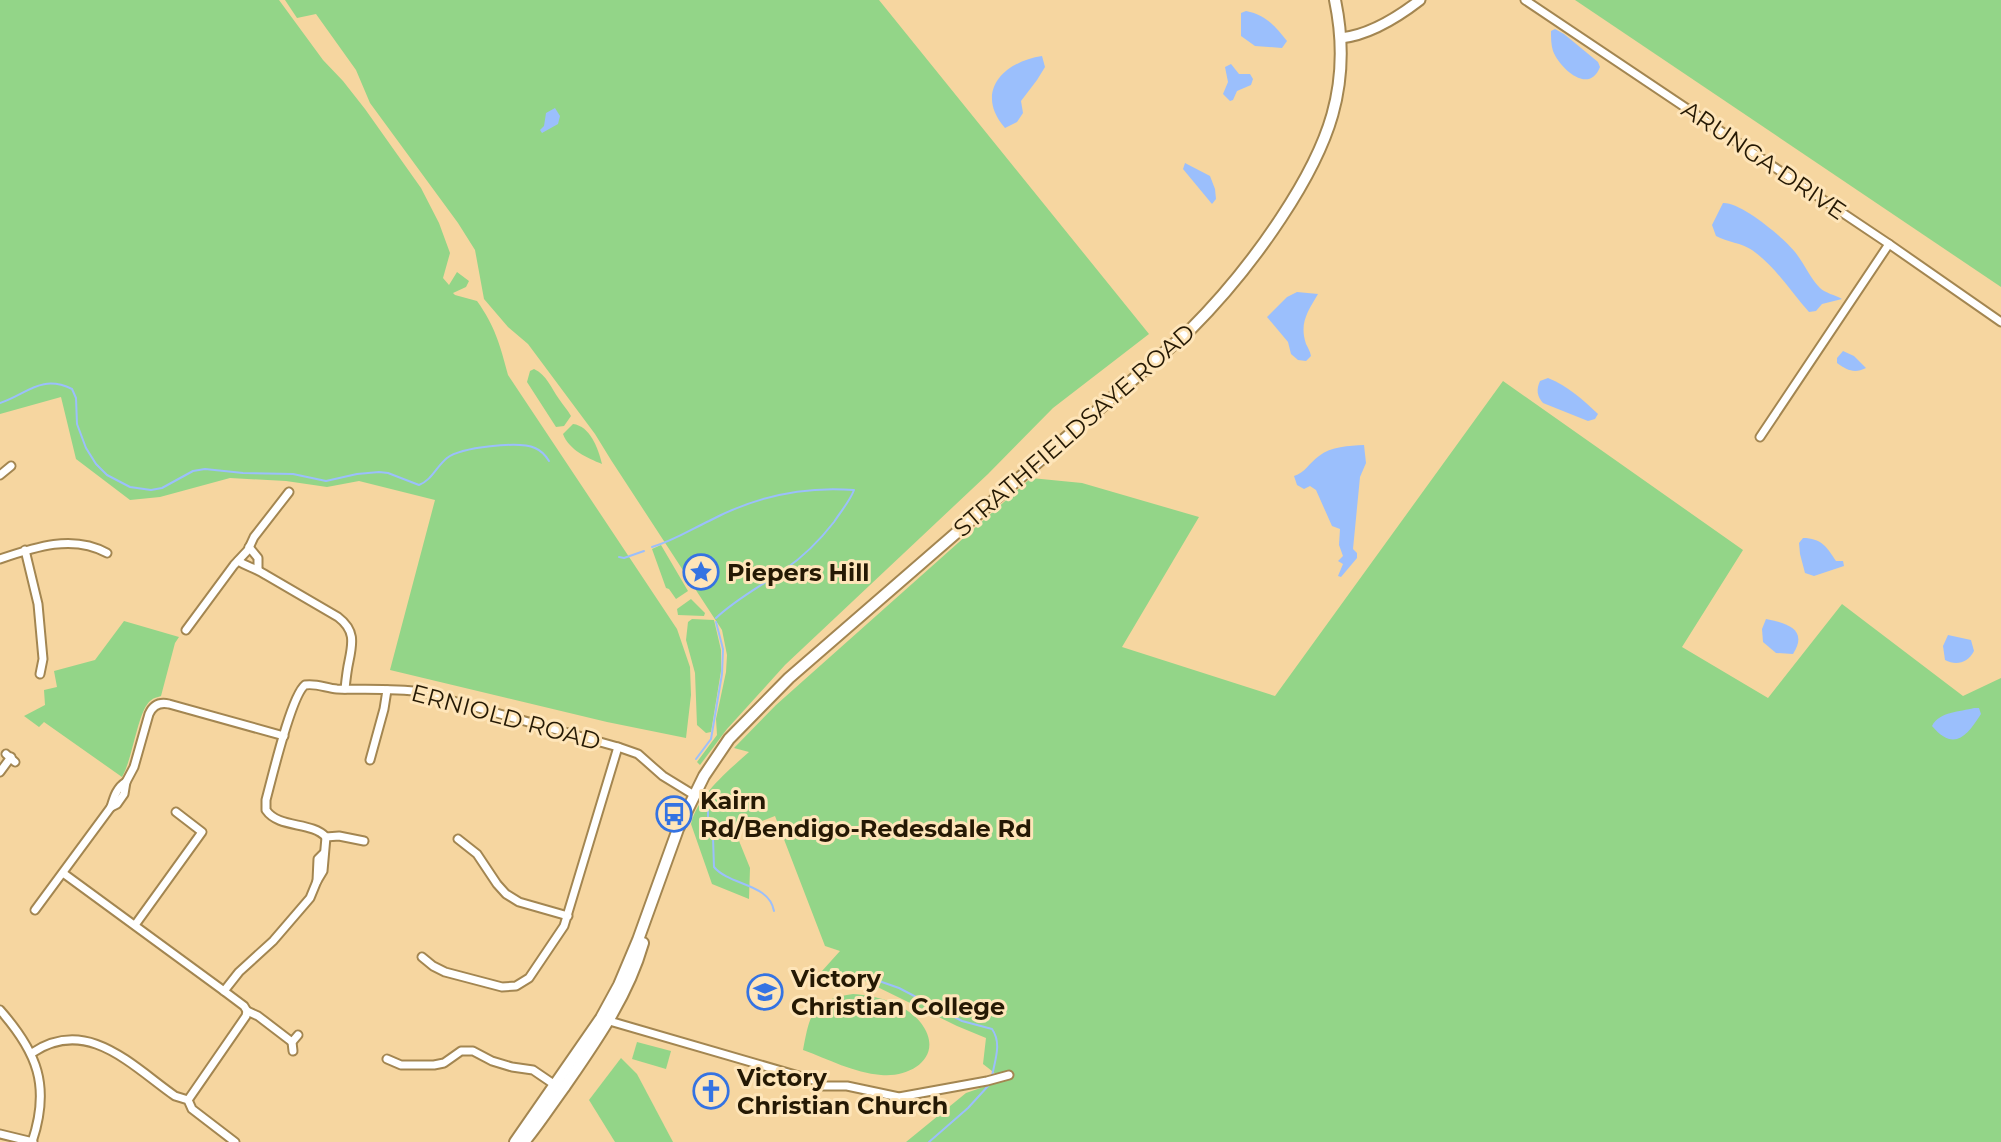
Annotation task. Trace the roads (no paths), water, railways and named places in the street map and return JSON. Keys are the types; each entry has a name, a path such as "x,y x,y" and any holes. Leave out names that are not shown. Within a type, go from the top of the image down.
{"main road":[{"name":"STRATHFIELDSAYE ROAD","path":"604,1020 631,960 678,829 719,751 763,703 1189,331 1227,290 1269,236 1317,158 1335,107 1341,38 1335,0"},
{"path":"515,1142 604,1020"},
{"path":"524,1142 567,1082 604,1020"}],"street":[{"path":"1341,38 1381,24 1420,0"},
{"name":"ARUNGA DRIVE","path":"1525,0 2001,322"},
{"path":"1760,437 1889,244"},
{"path":"0,475 11,466"},
{"path":"186,630 289,492"},
{"path":"0,559 25,550 75,543 93,546 107,553"},
{"path":"249,547 258,558 258,569"},
{"path":"25,550 38,604 43,659 40,674"},
{"path":"238,561 258,569 343,621 350,629 353,642 345,689"},
{"name":"ERNIOLD ROAD","path":"284,736 297,694 303,685 310,683 331,688 421,692 638,754 663,776 694,795"},
{"path":"370,760 387,690"},
{"path":"35,910 111,807 122,798 149,714 158,704 169,704 284,736 266,800 266,810 271,817 318,831 326,837 366,841"},
{"path":"422,957 445,972 502,987 516,986 529,978 561,932 568,916 618,747"},
{"path":"0,772 11,758"},
{"path":"135,925 202,832 176,812"},
{"path":"224,991 310,898 317,881 318,859 323,854 326,837"},
{"path":"458,839 477,854 506,894 519,902 568,916"},
{"path":"63,873 294,1043"},
{"path":"0,1010 32,1053 40,1101 33,1142 0,1134"},
{"path":"188,1100 247,1011"},
{"path":"604,1020 816,1081 824,1086 847,1086 892,1097 921,1094 1009,1075"},
{"path":"32,1053 58,1040 97,1044 119,1055 175,1096 188,1100 192,1109 235,1142"},
{"path":"387,1059 401,1065 434,1065 467,1050 497,1063 533,1070 555,1085"}],"water":[{"path":"1246,11 1265,18 1274,26 1287,41 1282,48 1255,46 1241,36 1241,13"},
{"path":"1555,29 1598,62 1600,67 1595,75 1582,79 1562,65 1552,46 1551,31"},
{"path":"1042,56 1045,67 1021,101 1023,113 1017,122 1005,128 992,102 997,81 1015,65"},
{"path":"1231,64 1239,74 1250,74 1253,79 1251,85 1237,91 1230,101 1223,94 1228,82 1225,67"},
{"path":"555,108 560,116 558,124 542,133 540,130 544,126 546,113"},
{"path":"1185,163 1210,176 1216,199 1212,204 1183,169"},
{"path":"1723,203 1751,214 1772,230 1795,252 1820,288 1842,299 1822,304 1816,311 1809,312 1760,256 1716,236 1712,225"},
{"path":"1297,292 1318,294 1304,323 1304,337 1311,356 1306,361 1298,360 1291,354 1288,342 1267,317 1287,297"},
{"path":"1843,351 1854,356 1866,368 1851,370 1837,363"},
{"path":"1548,378 1569,389 1587,404 1598,414 1595,419 1588,421 1543,403 1538,387 1540,381"},
{"path":"1364,445 1366,463 1360,477 1353,549 1357,558 1341,577 1338,576 1343,564 1338,561 1343,556 1339,545 1340,529 1332,526 1316,490 1297,485 1294,476 1329,450"},
{"path":"1803,538 1819,542 1836,561 1843,561 1844,566 1814,576 1805,573 1799,543"},
{"path":"1766,619 1788,625 1797,633 1793,654 1776,653 1763,642 1762,629"},
{"path":"1948,635 1971,640 1974,651 1965,661 1945,660 1943,646"},
{"path":"1979,708 1981,714 1960,738 1947,738 1932,726 1940,717"}],"waterway":[{"path":"0,403 43,384 72,389 76,398 77,424 96,464 107,475 130,487 151,490 162,488 193,471 205,469 293,474 326,481 379,472 419,485 454,454 504,445 535,448 549,461"},
{"path":"652,547 761,500 798,492 854,490 817,542 784,570 716,618"},
{"path":"619,557 644,551"},
{"path":"696,759 711,739 722,674 723,649 716,622"},
{"path":"708,810 714,867 729,878 765,895 774,911"},
{"path":"820,984 859,974 899,988 962,1021 992,1029 997,1046 992,1076"},
{"path":"929,1142 989,1085"}],"place":[{"name":"Piepers Hill","path":"701,572"},
{"name":"Kairn Rd/Bendigo-Redesdale Rd","path":"674,814"},
{"name":"Victory Christian College","path":"765,992"},
{"name":"Victory Christian Church","path":"711,1091"}]}
